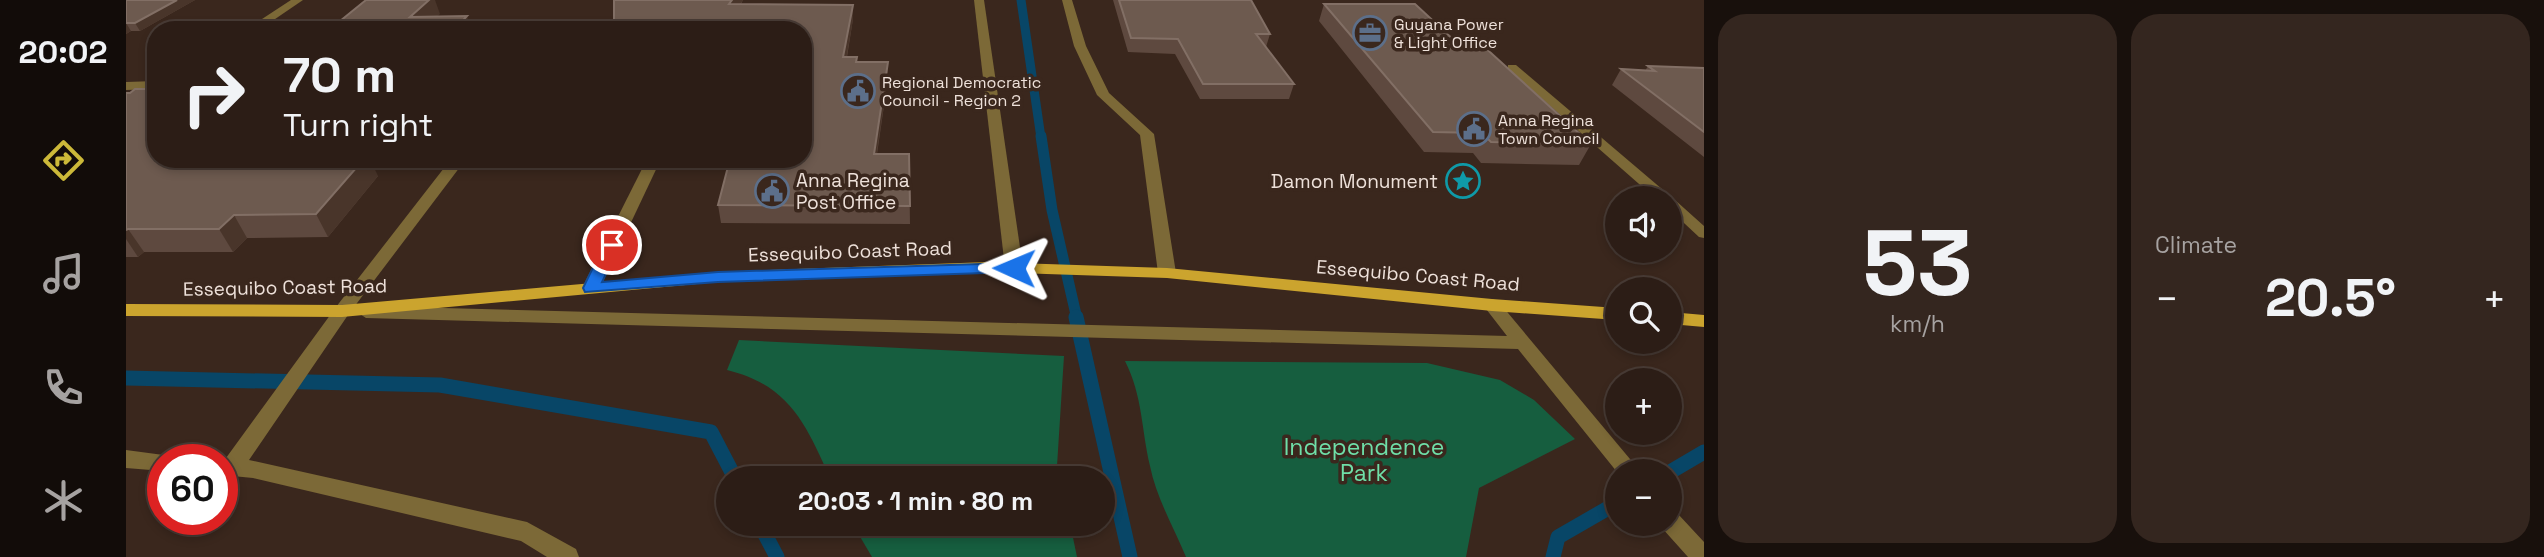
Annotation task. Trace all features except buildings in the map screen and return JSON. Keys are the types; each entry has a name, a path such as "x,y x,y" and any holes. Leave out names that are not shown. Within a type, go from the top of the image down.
{"main road":[{"name":"Essequibo Coast Road","path":"126,310 342,312 718,277 1040,268 1131,270 1492,305 1605,313"},
{"path":"1682,319 1704,321"}],"street":[{"path":"265,21 298,0"},
{"path":"979,0 1014,268"},
{"path":"1067,0 1080,46 1103,95 1147,134 1167,273"},
{"path":"126,86 147,85"},
{"path":"238,453 452,168"},
{"path":"591,288 650,168"},
{"path":"1492,305 1619,459"},
{"path":"342,312 1522,342"},
{"path":"126,459 147,461"},
{"path":"238,468 253,469 527,532 567,557"},
{"path":"1682,534 1696,549"}],"lane":[{"path":"1512,66 1650,186"},
{"path":"1682,214 1704,234"}],"green space":[{"path":"739,340 1064,356 1057,466 824,466 803,424 781,397 748,377 727,370"},
{"name":"Independence Park","path":"1125,361 1427,363 1500,380 1534,400 1575,439 1479,488 1466,557 1186,557 1153,478 1138,400"},
{"path":"860,536 1073,536 1077,557 872,557"}],"waterway":[{"path":"1021,0 1041,138"},
{"path":"1041,136 1052,210 1077,319"},
{"path":"1076,317 1130,557"},
{"path":"126,378 440,385 711,432 729,466"},
{"path":"1682,465 1704,452"},
{"path":"1553,557 1558,537 1605,510"},
{"path":"766,536 777,557"}],"place":[{"name":"Guyana Power & Light Office","path":"1370,33"},
{"name":"Regional Democratic Council - Region 2","path":"858,91"},
{"name":"Anna Regina Town Council","path":"1474,129"},
{"name":"Damon Monument","path":"1463,181"},
{"name":"Anna Regina Post Office","path":"772,191"}],"route":[{"path":"612,245 591,288 718,277 1014,268"}]}
